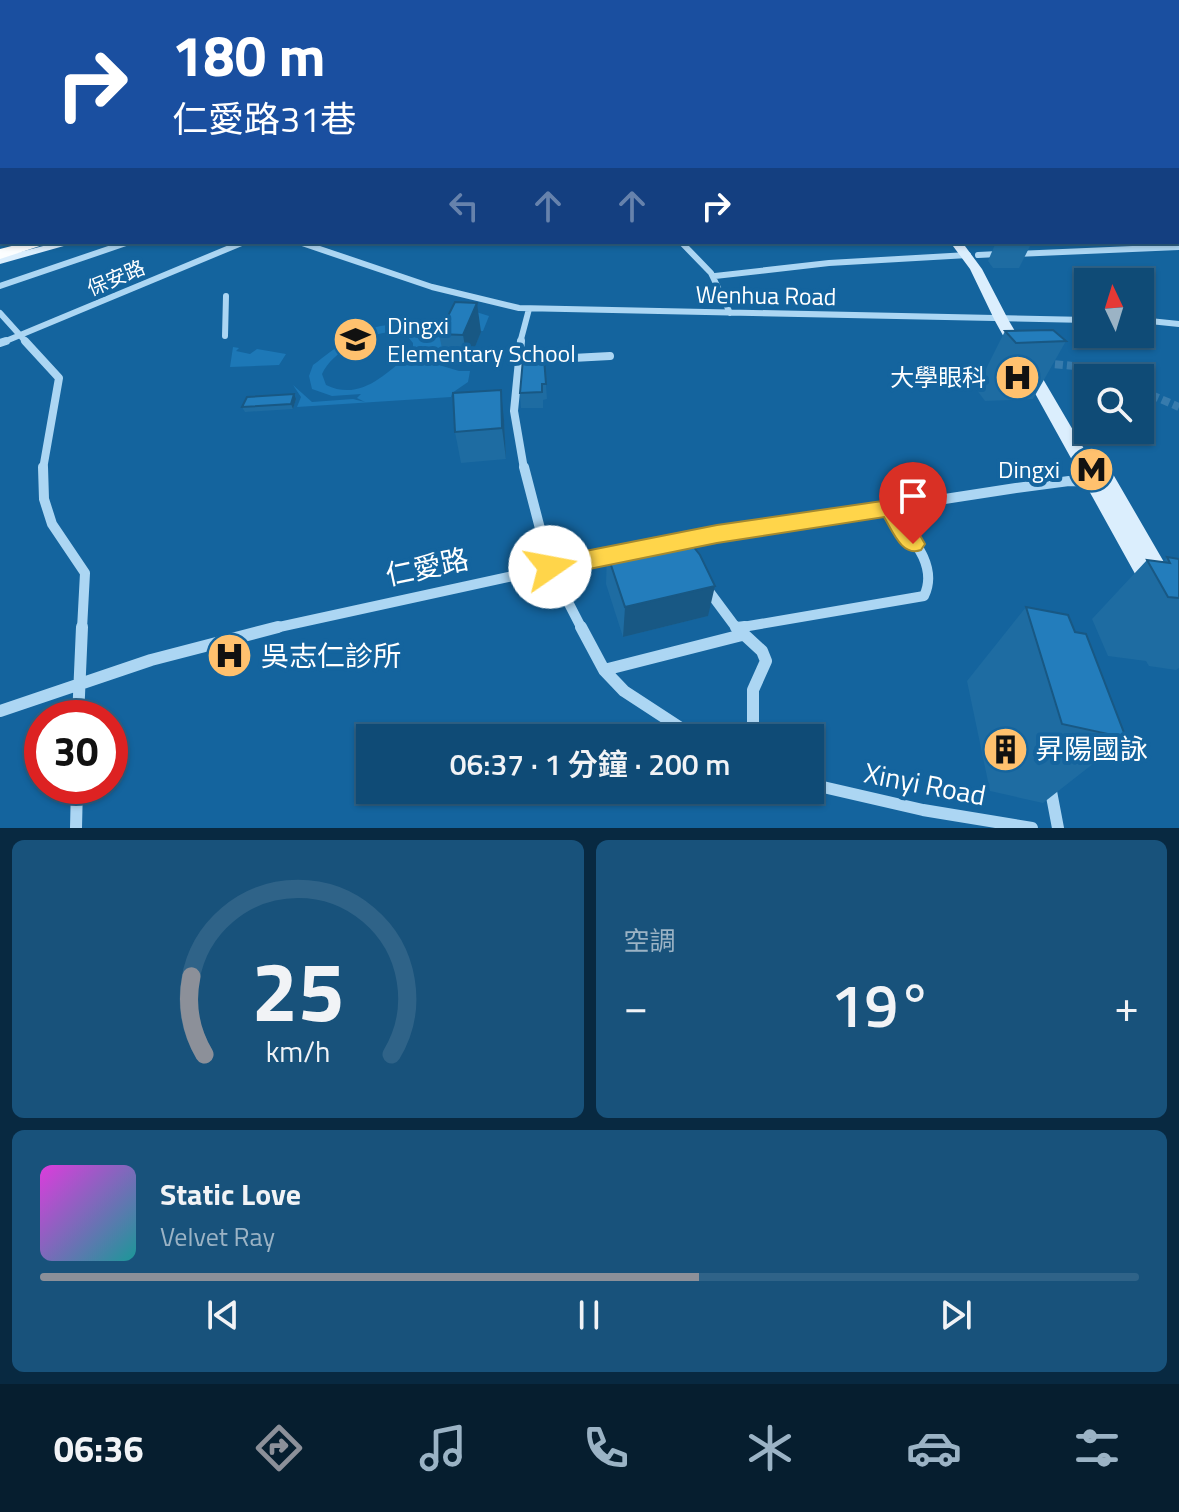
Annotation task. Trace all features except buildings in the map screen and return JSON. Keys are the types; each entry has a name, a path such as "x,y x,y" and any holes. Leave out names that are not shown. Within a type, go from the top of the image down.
{"highway":[{"path":"0,258 38,244"}],"main road":[{"path":"0,258 53,244"},
{"path":"0,258 63,244"},
{"path":"972,251 1007,319 1179,608"},
{"path":"1104,483 1179,633"}],"street":[{"path":"0,286 123,244"},
{"name":"保安路","path":"0,343 239,244"},
{"name":"Wenhua Road","path":"305,244 432,287 495,304 529,309 1074,320"},
{"path":"684,244 702,258 715,276 730,313"},
{"path":"715,276 972,251 1179,247"},
{"path":"225,336 226,296"},
{"path":"529,309 518,361 514,411 550,567 604,670 624,691 675,724"},
{"path":"0,313 59,378 42,474 44,499 52,524 85,573 78,700"},
{"path":"1154,321 1179,324"},
{"path":"518,361 610,356"},
{"path":"680,553 671,542 1054,482 1104,483"},
{"path":"604,670 739,632 924,596 932,580 925,561 889,508"},
{"name":"仁愛路","path":"0,711 79,680 295,621 456,584 625,551"},
{"path":"697,576 739,632 762,651 766,661 753,690 752,724"},
{"path":"1047,770 1058,828"},
{"name":"Xinyi Road","path":"824,787 923,810 1032,828"},
{"path":"76,828 77,804"}],"shaded area":[{"path":"473,311 489,316 483,331 458,330 439,365 470,371 468,382 451,397 297,407 301,397 293,385 312,402 353,399 365,402 357,398 361,394 332,396 312,389 309,376 313,365 350,338 376,327 390,325 405,326 420,332 426,341 454,317","holes":["389,332 408,337 413,343 413,350 370,384 349,390 326,385 322,374 342,351 370,337"]},
{"path":"233,347 239,348 236,351 250,354 257,349 286,354 279,365 230,367"}],"tunnel":[{"path":"1043,363 1074,366"},
{"path":"1154,396 1179,407"}],"place":[{"name":"Dingxi Elementary School","path":"356,340"},
{"name":"大學眼科","path":"1017,378"},
{"name":"Dingxi","path":"1091,470"},
{"name":"吳志仁診所","path":"230,656"},
{"name":"昇陽國詠","path":"1005,749"}],"route":[{"path":"550,567 671,542 889,508 913,544"}]}
